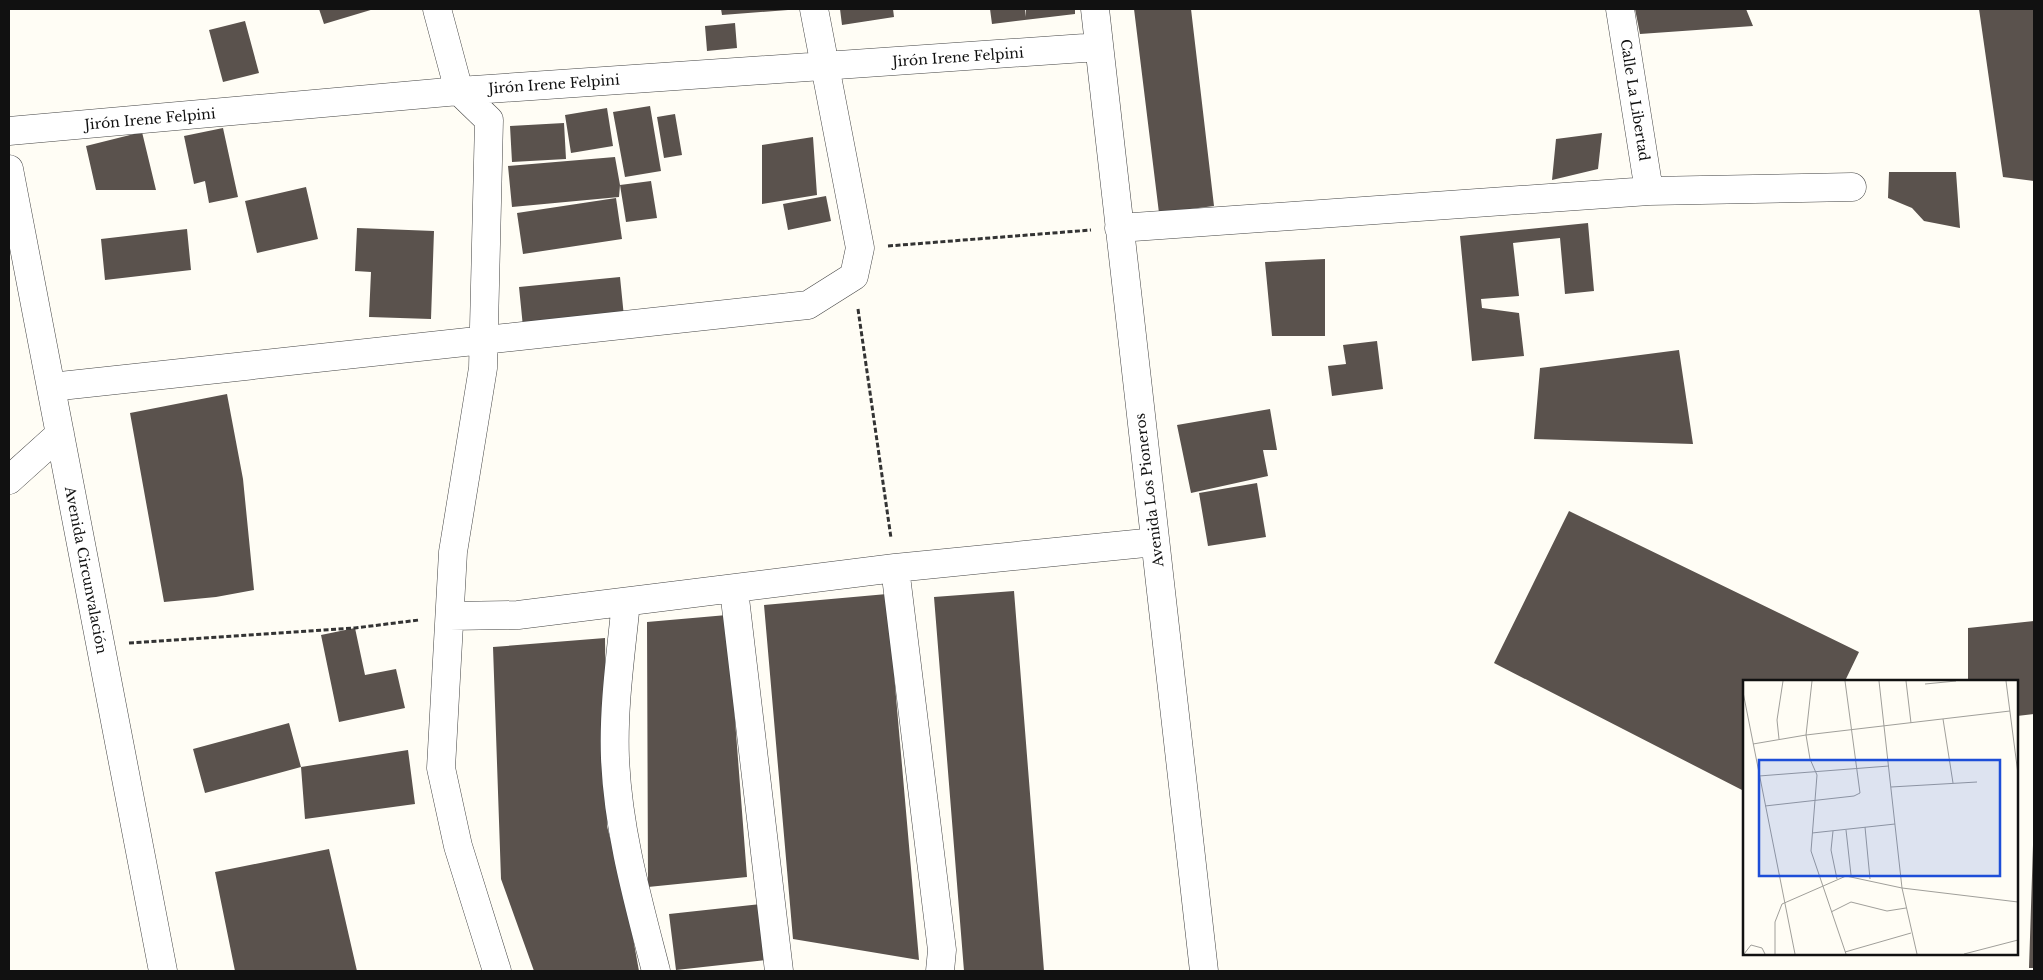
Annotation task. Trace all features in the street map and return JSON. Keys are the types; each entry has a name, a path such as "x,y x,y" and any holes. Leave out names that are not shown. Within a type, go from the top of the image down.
{"street":[{"path":"437,9 459,91 489,120 483,368 453,552 441,768 458,846 497,971"},
{"path":"51,387 808,304 854,276 860,248 814,9"},
{"name":"Avenida Los Pioneros","path":"1095,9 1204,971"},
{"name":"Calle La Libertad","path":"1620,9 1650,191"},
{"name":"Jirón Irene Felpini","path":"9,131 459,91 1100,47"},
{"name":"Avenida Circunvalación","path":"9,169 163,971"},
{"path":"1119,228 1650,191 1852,187"},
{"path":"9,480 60,434"},
{"path":"450,616 518,616 895,568 1155,542"},
{"path":"895,568 942,950 940,971"},
{"path":"734,590 779,971"},
{"path":"626,602 616,708 615,758 629,864 656,971"}],"path":[{"path":"860,248 1119,228"},
{"path":"854,276 895,568"},
{"path":"100,644 355,628 450,616"}],"building":[{"path":"319,9 374,9 324,24"},
{"path":"721,9 788,9 788,10 722,15"},
{"path":"840,9 893,9 894,17 842,25"},
{"path":"990,9 1025,9 1026,17 1026,9 1075,9 1075,14 992,24"},
{"path":"1134,9 1191,9 1214,206 1159,213"},
{"path":"1635,9 1746,9 1753,26 1640,34"},
{"path":"1979,9 2034,9 2034,181 2003,177"},
{"path":"245,21 259,73 223,82 209,30"},
{"path":"735,23 737,48 707,51 705,26"},
{"path":"650,106 661,171 625,177 613,112"},
{"path":"607,108 613,146 571,153 565,115"},
{"path":"675,114 682,155 664,158 657,117"},
{"path":"564,123 566,159 512,162 510,126"},
{"path":"223,128 238,197 209,203 205,181 194,184 184,136"},
{"path":"142,132 156,190 96,190 86,146"},
{"path":"1602,133 1598,169 1552,180 1556,139"},
{"path":"813,137 817,195 762,204 762,145"},
{"path":"615,157 620,185 619,197 512,207 508,166"},
{"path":"1889,172 1956,172 1960,228 1924,221 1912,208 1888,198"},
{"path":"651,181 657,218 626,222 620,185"},
{"path":"306,187 318,239 257,253 245,201"},
{"path":"826,196 831,221 788,230 783,204"},
{"path":"616,198 622,239 523,254 517,213"},
{"path":"1588,223 1594,291 1565,294 1560,238 1513,243 1519,296 1481,299 1482,308 1519,313 1524,356 1472,361 1460,236"},
{"path":"357,228 434,231 431,319 369,317 371,272 355,271"},
{"path":"187,229 191,270 105,280 101,239"},
{"path":"1325,259 1325,336 1272,336 1265,262"},
{"path":"620,277 624,317 523,327 519,287"},
{"path":"1377,341 1383,389 1332,396 1328,366 1346,364 1343,345"},
{"path":"1679,350 1693,444 1534,439 1540,368"},
{"path":"227,394 243,479 254,590 216,597 164,602 130,413"},
{"path":"1270,409 1277,450 1263,450 1268,476 1191,493 1177,425"},
{"path":"1257,483 1266,537 1208,546 1199,493"},
{"path":"1569,511 1859,652 1845,680 1743,680 1743,790 1494,663"},
{"path":"1014,591 1044,971 964,971 934,597"},
{"path":"887,594 919,960 793,939 764,605"},
{"path":"727,615 747,877 648,887 647,622"},
{"path":"2034,621 2034,714 2018,716 2018,680 1968,680 1968,628"},
{"path":"355,628 365,675 396,669 405,708 339,722 321,635"},
{"path":"605,638 607,826 627,905 639,971 534,971 501,879 493,647"},
{"path":"289,723 301,767 205,793 193,749"},
{"path":"408,750 415,804 305,819 301,767"},
{"path":"2033,845 2034,968 2029,968"},
{"path":"329,849 357,971 235,971 215,872"},
{"path":"761,904 767,960 676,970 669,914"}]}
